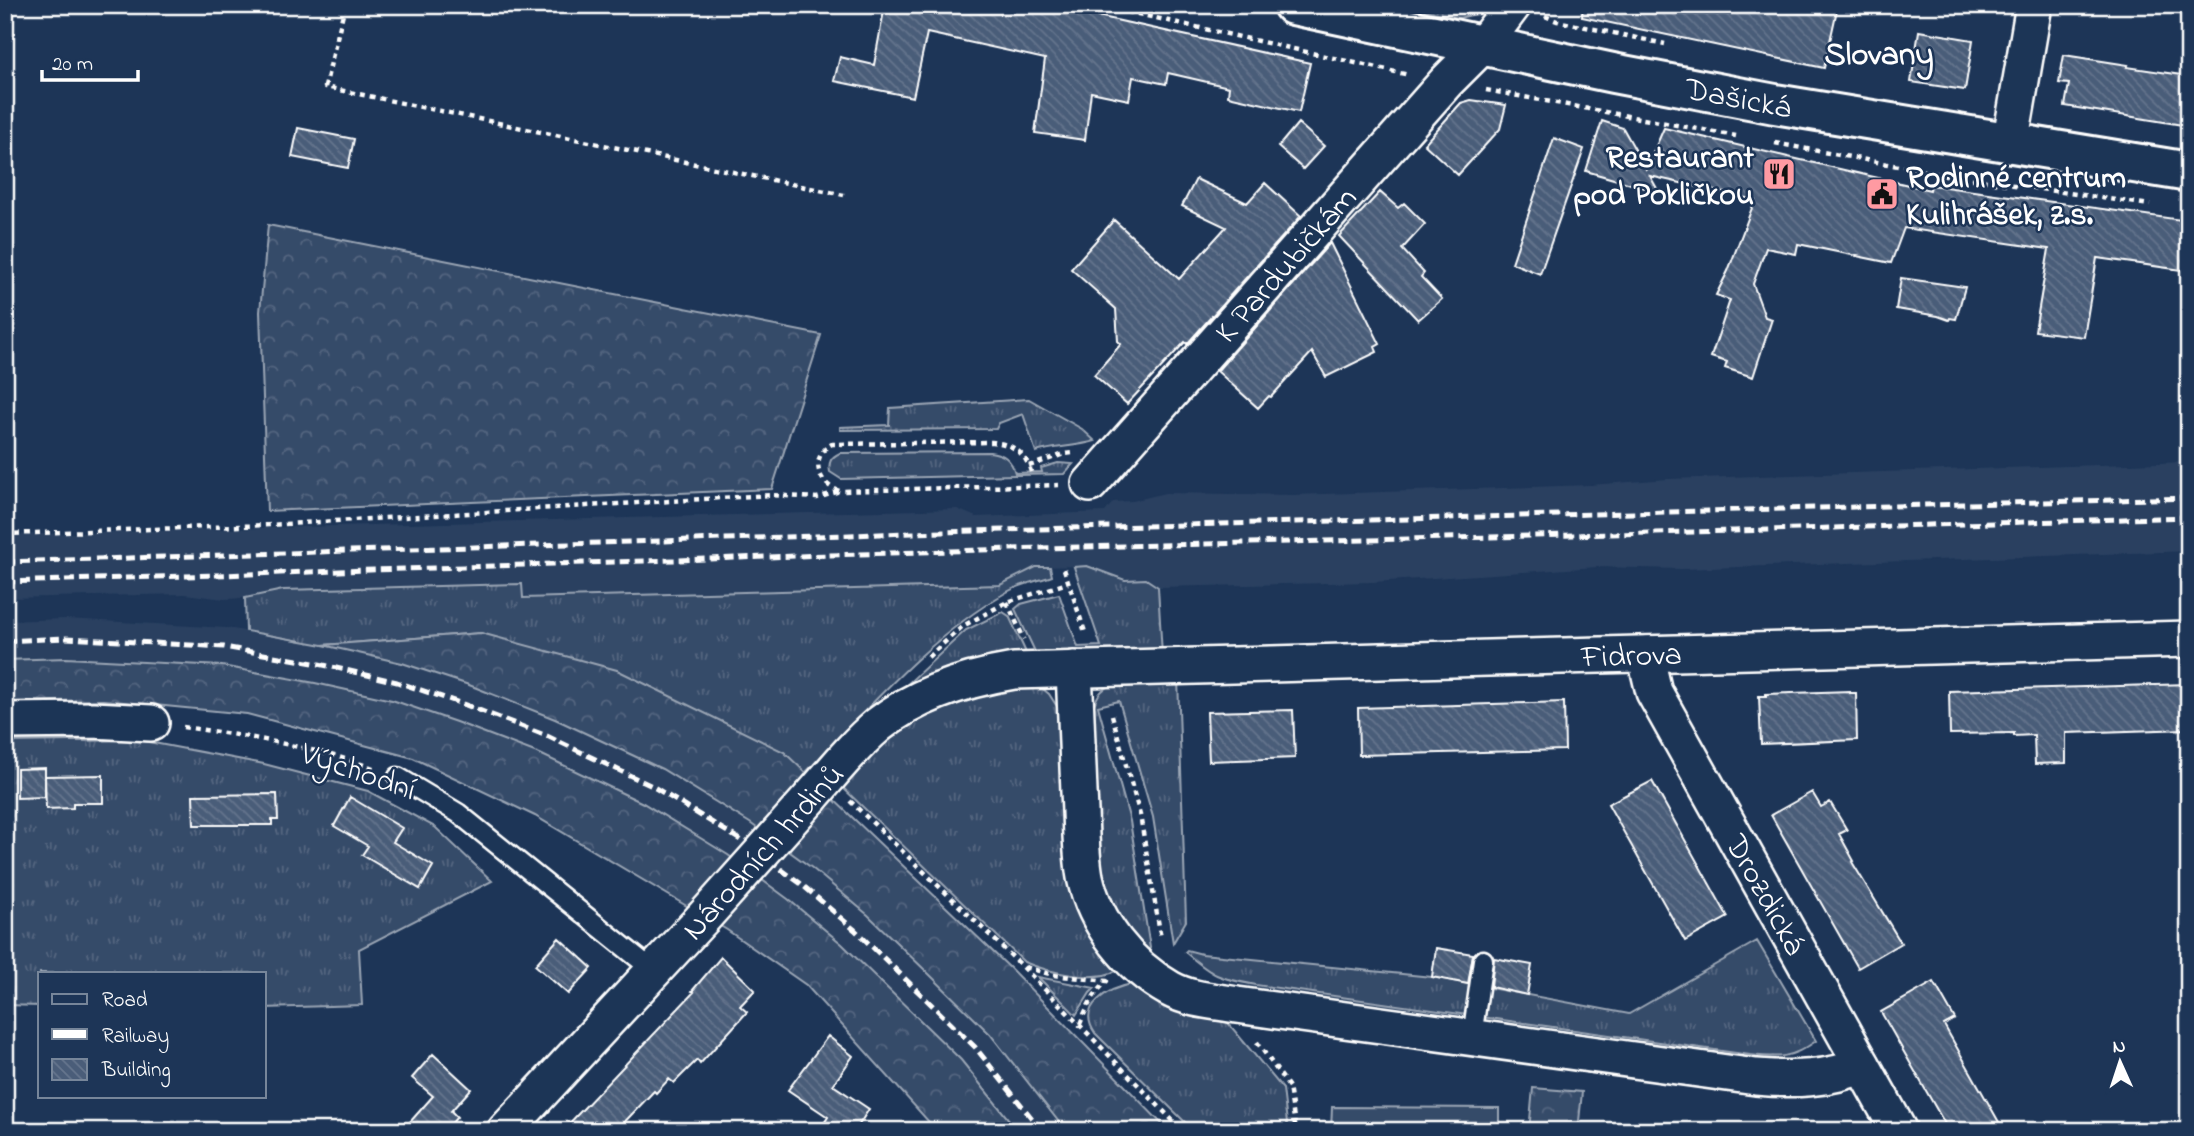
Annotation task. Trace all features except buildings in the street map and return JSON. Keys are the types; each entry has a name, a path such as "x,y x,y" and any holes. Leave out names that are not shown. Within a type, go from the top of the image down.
{"main road":[{"name":"Dašická","path":"1293,5 1775,104 2189,172"}],"street":[{"name":"K Pardubičkám","path":"1090,484 1446,82 1483,45 1513,5"},
{"path":"2010,144 2034,5"},
{"name":"Fidrova","path":"1082,657 1649,654 2189,639"},
{"name":"Drozdická","path":"1649,654 1649,671 1654,692 1899,1131"},
{"path":"1082,657 1082,851 1085,876 1095,908 1118,945 1141,969 1169,988 1201,999 1237,1005 1776,1079 1835,1074 1862,1065"},
{"name":"Národních hrdinů","path":"505,1131 879,725 934,693 993,674 1082,657"},
{"path":"5,721 93,720 151,723"}],"lane":[{"name":"Východní","path":"398,777 458,813 654,971"},
{"path":"1472,1037 1483,960"}],"path":[{"path":"345,5 325,87 844,195"},
{"path":"1098,5 1446,82 1744,137"},
{"path":"1771,142 1946,175 2155,205"},
{"path":"840,491 828,486 818,472 820,456 832,444 1004,443 1016,449 1025,458 1030,469 1064,454 1075,453"},
{"path":"5,534 269,525 771,495 817,498 840,491 1090,484"},
{"path":"1064,569 1082,657"},
{"path":"1007,602 1068,583"},
{"path":"1109,704 1140,815 1162,942"},
{"name":"Východní","path":"151,723 229,734 343,757 398,777"},
{"path":"819,788 1022,966 1182,1131"},
{"path":"1022,966 1053,975 1107,981 1088,1003 1080,1024"},
{"path":"1237,1005 1241,1021 1289,1087 1296,1131"}],"shaded area":[{"path":"2189,462 2189,551 1681,569 1597,567 1373,582 1158,587 1146,579 1125,580 1087,566 1036,567 1000,585 522,598 521,584 283,590 245,598 224,599 185,594 5,598 5,535 957,509 976,517 1105,512 1113,502 1133,501 1165,493 1293,495 1590,485 1669,479"},
{"path":"66,619 227,628 323,645 402,663 469,685 555,719 661,769 750,823 812,868 868,915 990,1034 1066,1131 1018,1131 961,1060 902,1002 643,803 540,754 392,700 222,666 66,658 5,660 5,621"}],"green space":[{"path":"1425,5 1479,5 1484,12 1459,18 1424,10"},
{"path":"268,225 821,335 772,489 267,511 260,312"},
{"path":"1029,399 1082,429 1095,441 1036,452 1023,414 999,423 996,429 840,430 840,427 889,425 890,408"},
{"path":"990,452 1006,458 1015,473 1042,472 1041,468 1058,463 1073,464 1064,474 841,479 830,472 829,468 831,460 840,453"},
{"path":"1087,566 1125,580 1146,579 1158,587 1162,655 1038,658 1015,609 1021,604 1059,594 1078,647 1101,646 1074,567"},
{"path":"1036,567 1050,567 1052,576 1012,589 951,630 900,675 805,773 784,752 481,633 323,645 246,631 245,598 283,590 522,584 523,598 1000,585"},
{"path":"1003,612 1009,616 1028,657 889,701 966,630"},
{"path":"481,633 617,670 784,752 1010,968 1169,1131 1066,1131 990,1034 868,915 812,868 750,823 662,769 555,719 469,685 402,663 323,645"},
{"path":"66,658 222,666 392,700 540,754 643,803 728,855 788,899 842,944 961,1060 1018,1131 937,1131 806,985 727,930 535,816 413,758 247,714 103,700 5,702 5,660"},
{"path":"1178,678 1186,921 1173,943 1153,817 1119,701 1098,706 1130,821 1150,948 1147,953 1135,944 1110,901 1100,867 1093,708 1100,694 1112,684"},
{"path":"1038,685 1049,694 1058,708 1099,947 1116,971 1106,974 1070,975 1024,962 839,784 894,729 961,696"},
{"path":"138,740 264,764 368,791 435,827 492,881 359,949 362,1005 266,1008 266,972 38,972 38,1006 5,1005 5,742"},
{"path":"1757,941 1816,1041 1792,1054 1777,1057 1750,1055 1256,985 1217,975 1185,952 1187,950 1202,954 1432,977 1629,1014"},
{"path":"1038,977 1095,988 1076,1015"},
{"path":"1132,984 1224,1018 1283,1089 1288,1131 1194,1131 1095,1033 1090,1023 1092,1007 1098,1000 1105,994"},
{"path":"1533,1088 1582,1092 1578,1131 1529,1131"},
{"path":"1332,1107 1499,1108 1499,1131 1331,1131"}],"railway":[{"path":"5,562 1036,529 2189,498"},
{"path":"5,582 1042,548 2189,517"},
{"path":"5,641 66,638 224,647 319,664 397,682 547,736 652,786 739,839 800,883 855,930 975,1047 1042,1131"}],"place":[{"name":"Restaurant pod Pokličkou","path":"1779,174"},
{"name":"Rodinné centrum Kulihrášek, z.s.","path":"1882,194"}],"district":[{"name":"Slovany","path":"1879,52"}]}
